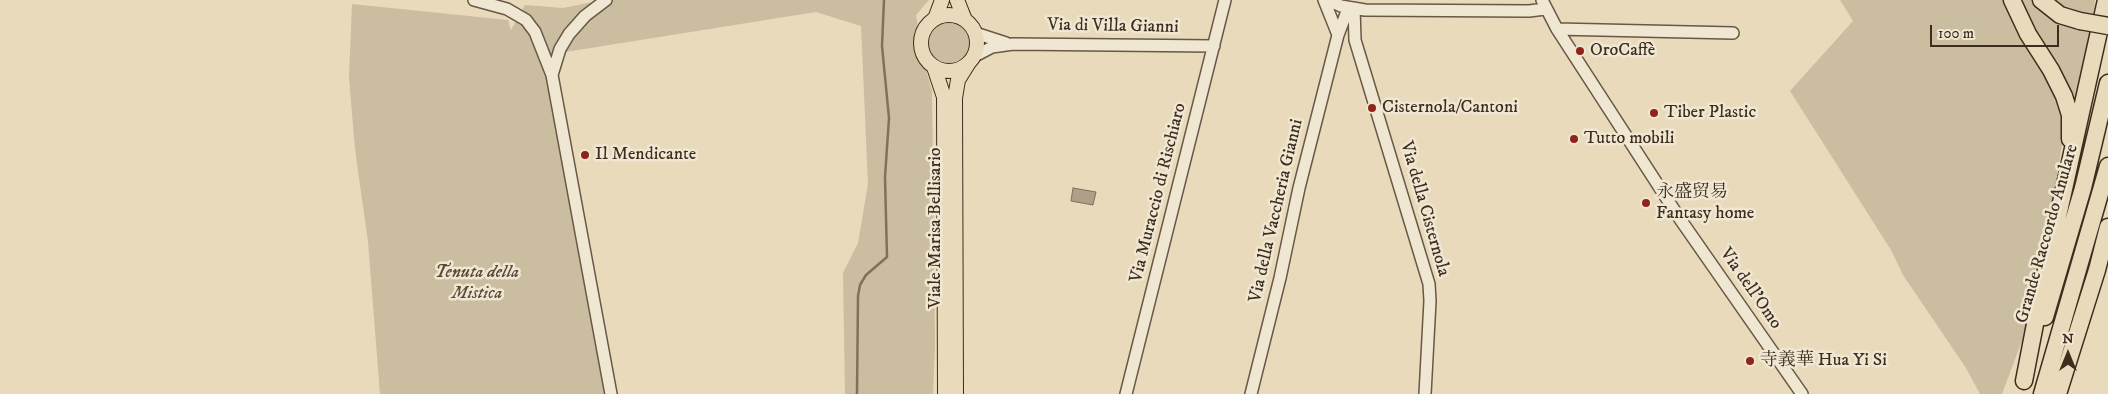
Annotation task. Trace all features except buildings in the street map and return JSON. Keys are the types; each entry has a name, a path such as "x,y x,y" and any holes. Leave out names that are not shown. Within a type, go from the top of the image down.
{"highway":[{"path":"2012,0 2028,34 2056,80 2068,106 2071,131 2066,183"},
{"path":"2041,0 2060,15 2108,26"},
{"path":"2022,388 2042,288 2106,0"},
{"name":"Grande Raccordo Anulare","path":"2022,388 2073,226 2096,140 2108,83"},
{"path":"2042,394 2108,166"},
{"path":"2058,394 2097,270 2108,227"},
{"path":"2068,365 2108,274"}],"main road":[{"path":"942,0 935,19 924,30 921,42 925,57 934,67 951,71 960,69 970,61 976,46 975,33 965,20 957,0"},
{"path":"935,19 949,15 965,20"},
{"name":"Viale Marisa Bellisario","path":"956,394 955,98 958,80 970,61"},
{"name":"Viale Marisa Bellisario","path":"934,67 944,97 945,394"}],"street":[{"path":"474,0 507,9 526,20 535,32 552,75 612,394"},
{"path":"552,75 564,42 572,30 595,7 606,0"},
{"name":"Via Muraccio di Rischiaro","path":"1126,394 1225,0"},
{"path":"1326,0 1336,5 1354,8 1529,11 1544,4"},
{"path":"1326,0 1338,35 1354,36"},
{"name":"Via dell'Omo","path":"1544,4 1557,29 1680,219 1800,393"},
{"name":"Via della Vaccheria Gianni","path":"1251,394 1338,35 1347,12 1354,8"},
{"name":"Via della Cisternola","path":"1354,8 1354,36 1429,284 1426,394"},
{"path":"1557,29 1733,33"},
{"name":"Via di Villa Gianni","path":"975,33 1012,44"},
{"name":"Via di Villa Gianni","path":"970,61 992,47 1012,44 1214,46"}],"green space":[{"name":"Tenuta della Mistica","path":"603,0 929,0 916,15 924,63 932,91 935,344 933,394 845,394 843,273 858,243 868,184 861,26 816,12 559,53 563,64 550,99 607,394 380,394 368,242 355,149 349,78 352,4 508,20 511,30 525,5 563,8"},
{"path":"1840,0 2004,0 2059,93 2065,127 2055,187 2023,338 2002,394 1980,394 1966,368 1903,275 1891,250 1790,91 1853,21"},
{"path":"2017,0 2033,0 2040,7 2090,31 2076,112"},
{"path":"2048,0 2095,0 2093,15 2065,10"},
{"path":"953,23 960,26 966,32 969,43 968,51 960,60 953,63 945,63 938,60 930,51 929,39 932,32 941,24"}],"shaded area":[{"path":"1073,188 1096,192 1093,205 1071,201"}],"waterway":[{"path":"857,394 858,296 860,285 866,275 887,257 885,177 889,118 882,46 884,0"}],"place":[{"name":"OroCaffè","path":"1580,51"},
{"name":"Cisternola/Cantoni","path":"1372,108"},
{"name":"Tiber Plastic","path":"1654,113"},
{"name":"Tutto mobili","path":"1574,139"},
{"name":"Il Mendicante","path":"585,155"},
{"name":"永盛贸易 Fantasy home","path":"1646,203"},
{"name":"寺義華 Hua Yi Si","path":"1750,361"}]}
